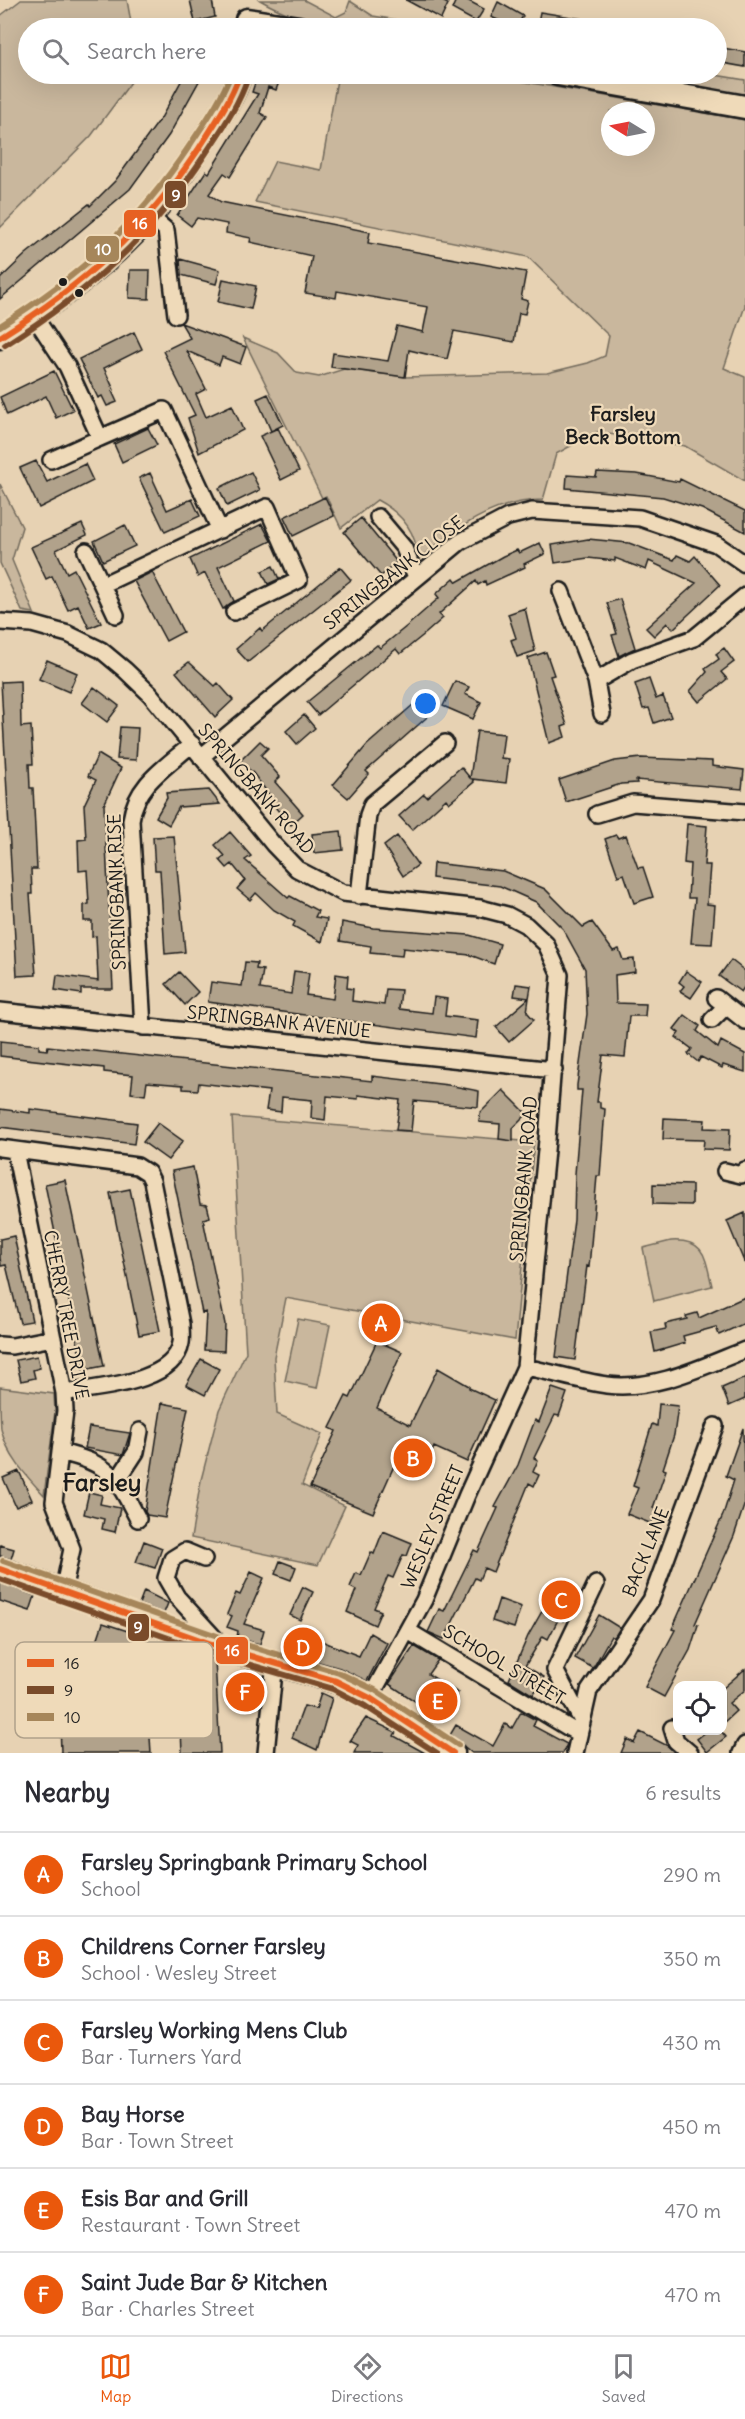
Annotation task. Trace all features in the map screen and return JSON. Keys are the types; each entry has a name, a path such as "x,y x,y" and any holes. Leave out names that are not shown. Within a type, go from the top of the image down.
{"street":[{"path":"0,337 34,316 134,233 172,189 216,122 236,84"},
{"path":"615,84 745,107"},
{"path":"149,215 166,230 176,315"},
{"path":"34,316 67,366 100,438"},
{"path":"51,460 164,411 220,530"},
{"path":"102,585 267,507 299,580 234,612"},
{"name":"SPRINGBANK CLOSE","path":"196,751 460,542 508,516 532,511 640,518 716,544 745,564"},
{"path":"378,517 404,548 416,577"},
{"path":"86,551 116,615"},
{"path":"561,591 596,681 602,714"},
{"path":"596,681 632,660 694,638 745,596"},
{"name":"SPRINGBANK ROAD","path":"0,622 32,624 68,634 101,650 150,694 297,869 343,893 480,908 507,915 526,925 546,944 560,975 554,1070 525,1367"},
{"path":"359,896 368,815 372,804 445,743"},
{"name":"SPRINGBANK RISE","path":"143,1027 131,820 133,804 148,782 196,751"},
{"path":"597,814 633,803 745,812"},
{"path":"712,1020 721,1002 745,1021"},
{"name":"SPRINGBANK AVENUE","path":"0,1011 554,1070"},
{"path":"8,1150 137,1166 148,1173 152,1181 181,1324 181,1343 176,1355 162,1370 141,1379 64,1393"},
{"name":"CHERRY TREE DRIVE","path":"8,1150 64,1393 65,1411 54,1502 72,1549 63,1591"},
{"path":"725,1171 744,1175"},
{"path":"0,1345 12,1346 53,1338"},
{"path":"525,1367 608,1385 646,1384 677,1376 745,1350"},
{"name":"WESLEY STREET","path":"370,1698 424,1600 467,1495 525,1367"},
{"name":"BACK LANE","path":"575,1753 589,1691 651,1600 715,1426"},
{"path":"117,1481 136,1452 140,1431"},
{"path":"60,1452 103,1466 117,1481 138,1519"},
{"path":"204,1560 185,1551 172,1559 166,1578 177,1597 224,1648"},
{"path":"0,1569 207,1642"},
{"path":"581,1727 555,1670 596,1584"},
{"name":"SCHOOL STREET","path":"408,1631 581,1727"},
{"path":"213,1644 276,1661 336,1681 370,1698 439,1749"},
{"path":"266,1753 276,1661"},
{"path":"672,1728 676,1741 690,1753"},
{"path":"741,1753 745,1745"}],"shaded area":[{"path":"21,0 127,0 130,18 18,18 18,84 130,84 91,136 0,228 0,16"},
{"path":"260,0 304,0 336,17 346,12 350,1 373,16 385,18 302,18"},
{"path":"727,77 745,80 745,99 658,84 727,84"},
{"path":"336,84 538,84 641,102 601,102 601,156 655,156 655,104 745,120 745,306 724,368 745,377 745,481 685,446 596,432 556,454 543,500 525,501 491,511 460,528 417,560 415,541 406,524 394,511 377,500 341,528 326,496 322,498 243,338 278,353 297,373 319,377 344,369 405,377 547,373 588,363 605,356 609,336 528,257 255,202 275,161 321,170"},
{"path":"0,484 22,527 12,560 34,613 22,611 0,563"},
{"path":"232,1117 534,1142 515,1340 286,1298 274,1357 277,1414 322,1434 302,1485 345,1506 318,1565 191,1538 201,1480 219,1410 246,1352"},
{"path":"671,1241 683,1241 698,1247 705,1259 712,1286 654,1301 643,1248"},
{"path":"298,1319 330,1325 317,1388 285,1381"},
{"path":"0,1387 54,1394 55,1412 44,1495 18,1465 4,1439 1,1429"}],"building":[{"path":"190,0 212,0 215,17 194,18"},
{"path":"406,0 440,0 448,4 441,18"},
{"path":"456,0 467,0 484,9 478,18 469,18 452,9"},
{"path":"498,2 523,16 522,18 491,17"},
{"path":"540,12 578,18 539,18"},
{"path":"727,49 745,52 745,67 727,64"},
{"path":"180,84 197,84 169,135 130,189 0,299 0,279 26,254 89,204 90,206 115,181 161,118"},
{"path":"255,84 278,84 276,90 268,87 260,113 267,117 230,177 224,173 209,194 221,202 370,232 368,243 526,272 521,299 528,301 525,314 519,313 514,342 454,331 447,359 409,350 405,377 331,367 333,353 388,361 397,326 423,332 428,307 337,291 336,298 305,293 312,256 250,242 251,238 226,233 227,224 197,218 191,226 177,215 206,171 209,173 258,94 252,92"},
{"path":"180,259 220,270 216,284 181,275"},
{"path":"130,270 150,270 149,299 129,298"},
{"path":"223,279 256,286 251,309 218,302"},
{"path":"181,323 246,347 240,364 222,357 219,365 187,351 206,389 196,394 206,417 232,405 243,430 199,453 188,418 195,415 163,351 190,338"},
{"path":"134,332 142,349 104,368 117,402 107,406 102,396 98,398 79,359"},
{"path":"54,371 73,410 56,418 46,396 7,415 0,397"},
{"path":"268,394 283,425 271,431 257,399"},
{"path":"148,428 157,445 122,462 114,444"},
{"path":"278,428 299,471 281,480 260,436"},
{"path":"36,461 47,482 85,464 93,481 39,508 20,468"},
{"path":"251,472 260,490 227,506 219,488"},
{"path":"597,472 637,474 679,482 680,479 745,511 745,532 702,509 663,497 566,488 567,475 596,477"},
{"path":"150,473 167,510 192,499 200,516 165,532 139,478"},
{"path":"325,497 334,516 293,536 284,517"},
{"path":"361,518 397,562 381,576 344,532"},
{"path":"82,524 87,535 56,550 67,573 74,569 101,623 89,628 78,605 68,610 52,576 46,579 31,547"},
{"path":"262,524 271,541 218,567 234,601 223,609 205,573 198,577 190,559"},
{"path":"125,525 135,546 103,561 94,541"},
{"path":"588,539 629,543 674,560 677,555 690,561 695,556 720,585 673,629 667,623 654,636 646,628 696,583 649,561 646,570 615,558 615,561 588,558 555,563 552,545"},
{"path":"540,543 545,554 524,564 525,567 486,585 485,581 478,585 476,581 439,614 443,618 426,633 400,654 396,649 318,715 307,702 377,645 380,648 407,626 439,598 436,594 454,578 457,582 503,556 517,550 519,553"},
{"path":"273,566 279,579 268,584 262,571"},
{"path":"340,567 351,580 248,662 236,649 260,628 262,631"},
{"path":"152,572 183,632 166,641 134,581"},
{"path":"620,599 635,648 619,656 612,635 617,634 607,603"},
{"path":"525,608 535,651 517,657 511,640 516,638 508,614"},
{"path":"724,648 734,662 721,672 727,679 699,702 690,691 707,672 705,669 719,659 716,654"},
{"path":"546,652 554,675 550,676 567,725 562,727 565,737 549,743 528,658"},
{"path":"47,660 77,673 69,692 39,679"},
{"path":"189,662 215,686 218,683 233,700 215,717 176,672"},
{"path":"649,679 656,699 663,696 671,717 654,723 649,708 643,709 635,684"},
{"path":"20,681 21,727 31,726 33,764 29,764 30,788 33,788 37,869 31,869 32,894 30,894 36,975 17,976 1,682"},
{"path":"455,681 469,687 465,694 481,702 473,719 443,706"},
{"path":"94,687 119,706 107,722 82,703"},
{"path":"422,697 434,711 366,771 369,774 348,798 333,785 367,745"},
{"path":"304,715 315,728 297,744 286,731"},
{"path":"120,727 138,728 136,760 117,759"},
{"path":"477,731 504,734 501,758 509,759 506,783 472,779 474,782 449,803 446,799 412,830 399,816 424,794 427,797 461,767 470,778"},
{"path":"260,741 268,748 261,755 280,777 275,782 303,814 291,825 274,806 276,804 253,773 240,761"},
{"path":"98,754 121,768 104,805 113,989 81,989 81,994 55,990 57,975 98,981 96,936 92,937 92,921 84,921 84,905 89,904 87,870 79,871 78,840 86,839 84,805 96,780 88,776"},
{"path":"641,758 712,761 712,766 744,770 742,789 636,780 637,783 621,784 566,802 559,780 615,761"},
{"path":"209,790 220,804 179,807 169,825 156,817 167,798 166,793"},
{"path":"687,824 707,826 704,865 710,865 707,904 715,905 712,944 691,943 695,898 688,898 690,864 684,863"},
{"path":"341,831 343,850 314,853 312,834"},
{"path":"230,832 251,856 245,860 288,898 290,896 318,911 315,917 327,919 322,942 293,926 295,922 274,910 256,893 250,900 237,889 245,880 232,864 227,868 220,860 225,856 215,845"},
{"path":"616,835 618,838 626,835 638,868 643,867 653,897 634,903 624,874 618,876 605,839"},
{"path":"174,836 185,952 165,954 160,870 155,870 153,837"},
{"path":"397,836 418,865 403,876 384,846"},
{"path":"433,863 503,871 545,889 583,927 592,922 613,951 619,949 623,960 634,959 635,972 615,975 616,1003 646,1004 645,1016 629,1016 625,1057 603,1055 597,1102 600,1102 600,1108 605,1109 600,1176 597,1176 589,1267 587,1266 575,1360 556,1357 574,1220 575,1174 582,1090 577,1090 577,1085 587,1014 585,969 563,929 536,902 500,886 432,878"},
{"path":"342,922 373,928 469,935 500,944 494,964 470,955 403,948 402,956 370,953 371,946 340,941"},
{"path":"731,960 745,971 745,986 741,992 719,976"},
{"path":"245,962 257,963 256,969 263,970 260,989 291,994 294,971 309,973 306,995 333,999 336,974 348,976 347,988 353,989 352,1001 384,1005 386,989 401,990 399,1009 432,1013 434,997 447,999 445,1016 478,1020 476,1038 208,1002 211,982 242,986"},
{"path":"686,971 702,982 691,998 680,991 684,986 679,982"},
{"path":"179,972 198,992 185,1005 166,984"},
{"path":"516,984 531,986 529,998 514,996"},
{"path":"529,998 527,1012 534,1020 509,1042 496,1027"},
{"path":"685,1015 700,1026 697,1031 718,1048 721,1041 745,1054 745,1072 723,1065 722,1068 701,1057 698,1062 688,1054 692,1049 676,1037 679,1033 674,1029"},
{"path":"0,1041 39,1045 39,1049 47,1050 48,1046 372,1081 372,1076 448,1085 479,1091 478,1107 414,1101 411,1131 396,1130 400,1100 358,1095 358,1099 327,1096 325,1120 311,1118 312,1100 282,1097 281,1112 266,1110 269,1091 199,1083 198,1090 183,1089 183,1085 147,1082 145,1095 131,1093 133,1075 104,1072 104,1068 0,1056"},
{"path":"503,1090 527,1114 513,1128 513,1141 499,1139 500,1124 479,1122 480,1113"},
{"path":"0,1109 30,1113 30,1109 137,1123 134,1144 0,1127"},
{"path":"664,1118 705,1120 704,1128 730,1129 729,1150 703,1149 704,1140 663,1139"},
{"path":"158,1123 183,1141 168,1160 143,1142"},
{"path":"193,1167 200,1204 207,1205 210,1217 203,1219 225,1324 224,1351 204,1350 206,1312 202,1313 172,1171"},
{"path":"65,1180 104,1366 83,1370 45,1184"},
{"path":"653,1184 692,1185 692,1205 653,1204"},
{"path":"130,1189 160,1331 139,1335 110,1193"},
{"path":"745,1213 745,1264 727,1221"},
{"path":"14,1236 32,1321 20,1323 6,1265 1,1266 0,1257 0,1239"},
{"path":"745,1297 745,1323 719,1335 716,1327 683,1336 685,1343 655,1352 651,1332 666,1329 665,1324 687,1319 686,1316 697,1313 699,1318"},
{"path":"377,1341 402,1352 377,1408 410,1425 438,1368 469,1388 495,1400 467,1462 434,1447 425,1469 398,1457 373,1513 310,1487 336,1431 330,1428 346,1396 350,1398"},
{"path":"37,1356 40,1368 33,1370 35,1378 21,1381 16,1360"},
{"path":"201,1359 219,1369 205,1395 186,1385"},
{"path":"745,1378 745,1399 729,1406 722,1388"},
{"path":"552,1388 567,1393 559,1416 555,1415 534,1458 538,1460 533,1472 539,1475 534,1486 529,1483 493,1572 484,1568 479,1580 475,1578 444,1639 428,1632 439,1609 444,1611 474,1550 478,1552 498,1508 495,1507 518,1465 535,1420 539,1422"},
{"path":"162,1403 188,1408 165,1518 147,1515 145,1512"},
{"path":"659,1404 678,1406 674,1435 663,1469 666,1470 653,1508 657,1509 652,1524 627,1514 638,1488 633,1486 652,1424 657,1426"},
{"path":"89,1427 130,1433 123,1455 85,1448"},
{"path":"743,1428 745,1503 734,1536 695,1624 698,1625 690,1650 664,1697 645,1687 675,1630 672,1629 723,1515 734,1480 726,1476"},
{"path":"19,1471 32,1500 16,1507 3,1478"},
{"path":"89,1492 102,1495 100,1504 120,1508 115,1532 102,1529 104,1519 84,1514"},
{"path":"383,1531 412,1543 407,1556 403,1555 393,1578 388,1576 374,1608 381,1611 375,1625 347,1612 356,1590 350,1587 356,1573 361,1575 371,1552 374,1554"},
{"path":"144,1541 162,1548 155,1568 136,1562"},
{"path":"0,1545 14,1549 11,1559 0,1556"},
{"path":"280,1561 296,1567 291,1580 275,1574"},
{"path":"251,1572 264,1578 244,1624 264,1630 260,1644 237,1638 238,1631 227,1627 232,1616 227,1614 236,1593 240,1595"},
{"path":"0,1583 35,1596 30,1611 0,1601"},
{"path":"558,1583 578,1594 563,1621 559,1618 548,1639 543,1636 525,1666 544,1677 533,1695 509,1680 528,1636"},
{"path":"303,1587 313,1592 300,1620 290,1615"},
{"path":"144,1591 168,1603 164,1613 139,1604"},
{"path":"499,1599 521,1607 514,1628 492,1621"},
{"path":"599,1615 620,1628 614,1638 611,1636 593,1668 575,1658"},
{"path":"103,1623 140,1635 140,1642 97,1642"},
{"path":"294,1630 359,1656 370,1633 387,1643 367,1681 340,1668 284,1652"},
{"path":"414,1646 438,1660 428,1674 458,1693 442,1719 389,1684"},
{"path":"213,1659 215,1660 220,1753 182,1753 181,1738 213,1738"},
{"path":"745,1669 745,1690 729,1703 736,1711 727,1719 727,1685"},
{"path":"241,1678 256,1682 248,1707 234,1703"},
{"path":"321,1693 332,1698 317,1750 292,1738 304,1706 316,1709"},
{"path":"521,1712 536,1720 533,1726 567,1744 563,1753 472,1753 450,1735 456,1725 493,1746 505,1724 512,1728"},
{"path":"366,1718 396,1732 394,1736 425,1753 354,1753 358,1745 350,1741"},
{"path":"640,1732 668,1746 675,1753 621,1753 627,1739 634,1743"},
{"path":"702,1735 724,1735 726,1737 707,1752 697,1739"},
{"path":"61,1738 150,1738 151,1753 61,1753"}],"transit line":[{"name":"10","path":"0,326 82,267 128,224 170,174 218,102 227,84"},
{"name":"16","path":"0,337 85,276 133,232 177,180 198,150 227,104 236,84"},
{"name":"9","path":"5,345 65,304 117,260 140,237 163,211 206,153 235,107 245,84"},
{"name":"10","path":"3,1561 226,1639 339,1673 375,1690 458,1745"},
{"name":"16","path":"0,1569 206,1642"},
{"name":"9","path":"0,1579 180,1642"},
{"name":"16","path":"213,1644 336,1681 370,1698 453,1753"},
{"name":"9","path":"213,1654 333,1689 365,1706 437,1753"}],"place":[{"name":"Farsley Springbank Primary School","path":"381,1323"},
{"name":"Childrens Corner Farsley","path":"413,1458"},
{"name":"Farsley Working Mens Club","path":"561,1600"},
{"name":"Bay Horse","path":"303,1647"},
{"name":"Saint Jude Bar & Kitchen","path":"245,1692"},
{"name":"Esis Bar and Grill","path":"438,1701"}],"district":[{"name":"Farsley Beck Bottom","path":"623,426"},
{"name":"Farsley","path":"102,1483"}]}
